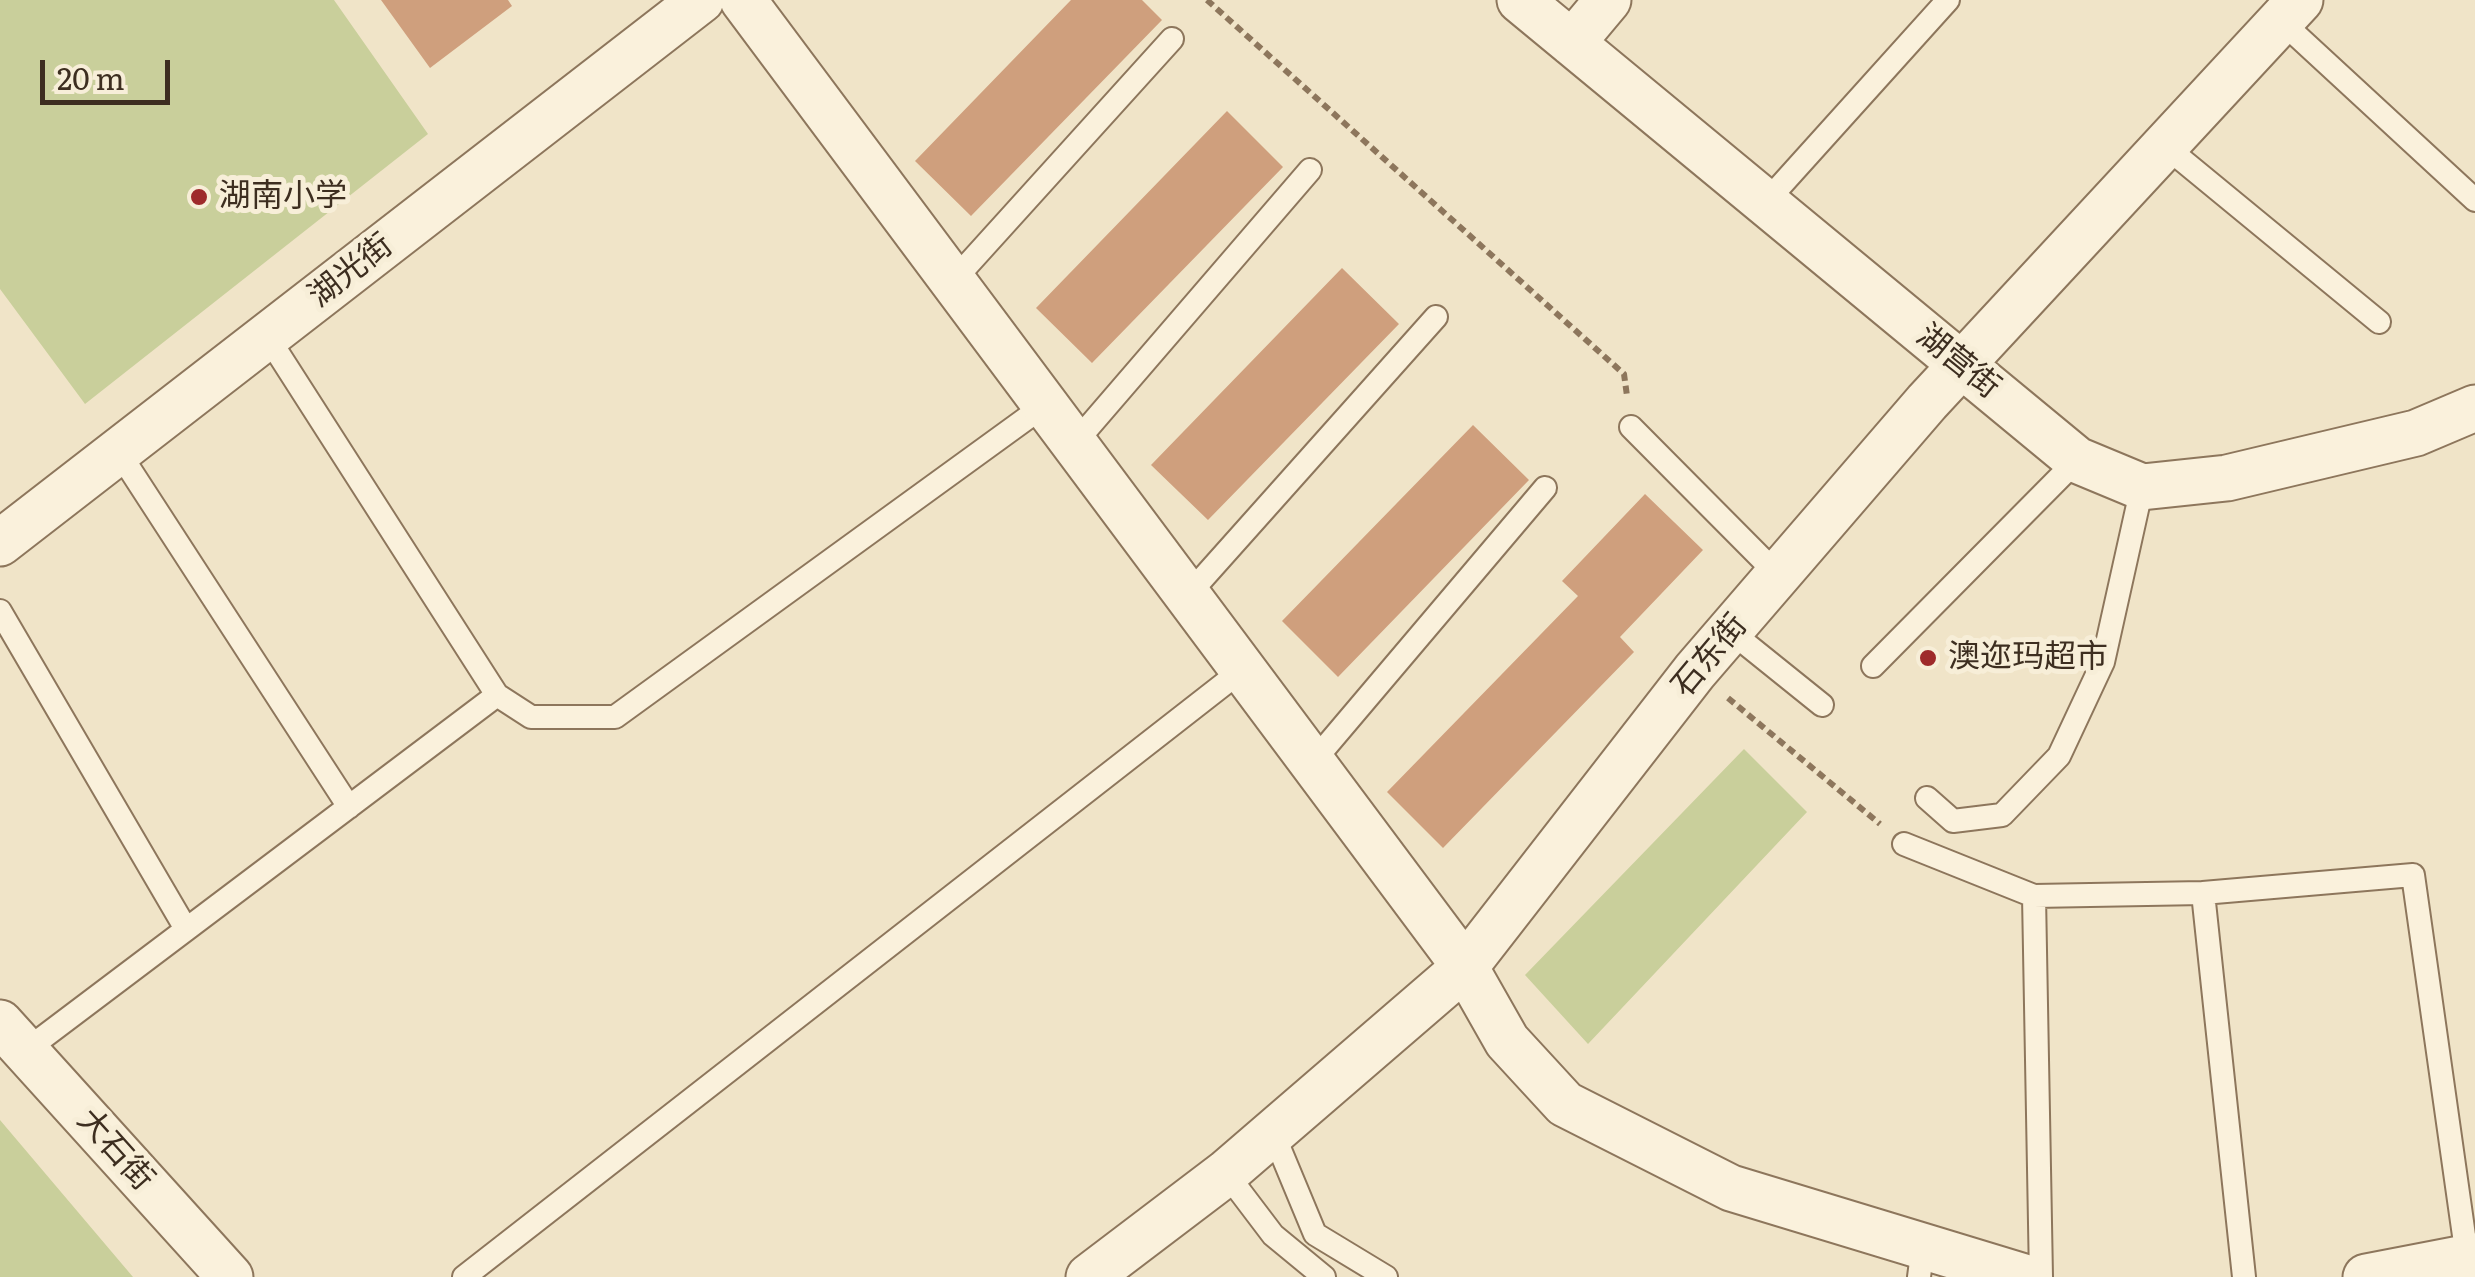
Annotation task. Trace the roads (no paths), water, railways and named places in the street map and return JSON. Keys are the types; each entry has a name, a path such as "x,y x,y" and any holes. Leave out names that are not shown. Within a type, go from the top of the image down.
{"street":[{"name":"湖光街","path":"0,543 702,0"},
{"path":"743,0 1465,967 1507,1041 1566,1104 1731,1188 1921,1262 2024,1277"},
{"name":"湖营街","path":"1520,0 2077,460 2142,487 2227,478 2416,433 2475,408"},
{"path":"1572,44 1608,0"},
{"name":"石东街","path":"1089,1277 1226,1173 1465,967 1695,671 1962,365 2291,10"},
{"name":"大石街","path":"12,1037 230,1277"},
{"path":"2366,1277 2471,1256"}],"lane":[{"path":"1764,202 1948,0"},
{"path":"2291,10 2475,200"},
{"path":"953,281 1172,39"},
{"path":"2165,146 2379,322"},
{"path":"1074,444 1310,170"},
{"path":"1187,596 1436,317"},
{"path":"267,336 497,695 532,717 615,718 1045,405"},
{"path":"1631,426 1778,575"},
{"path":"118,452 348,807"},
{"path":"1874,666 2077,460"},
{"path":"1927,798 1952,821 2002,815 2059,756 2103,662 2142,487"},
{"path":"1312,763 1545,488"},
{"path":"0,612 186,929"},
{"path":"1730,631 1822,706"},
{"path":"464,1277 1242,670"},
{"path":"12,1037 186,929 497,695"},
{"path":"1904,844 2034,896 2203,893 2414,875 2471,1256"},
{"path":"2203,893 2244,1277"},
{"path":"2034,896 2041,1277"},
{"path":"1273,1133 1315,1234 1386,1277"},
{"path":"1226,1173 1273,1235 1324,1277"}],"place":[{"name":"湖南小学","path":"199,197"},
{"name":"澳迩玛超市","path":"1928,658"}]}
